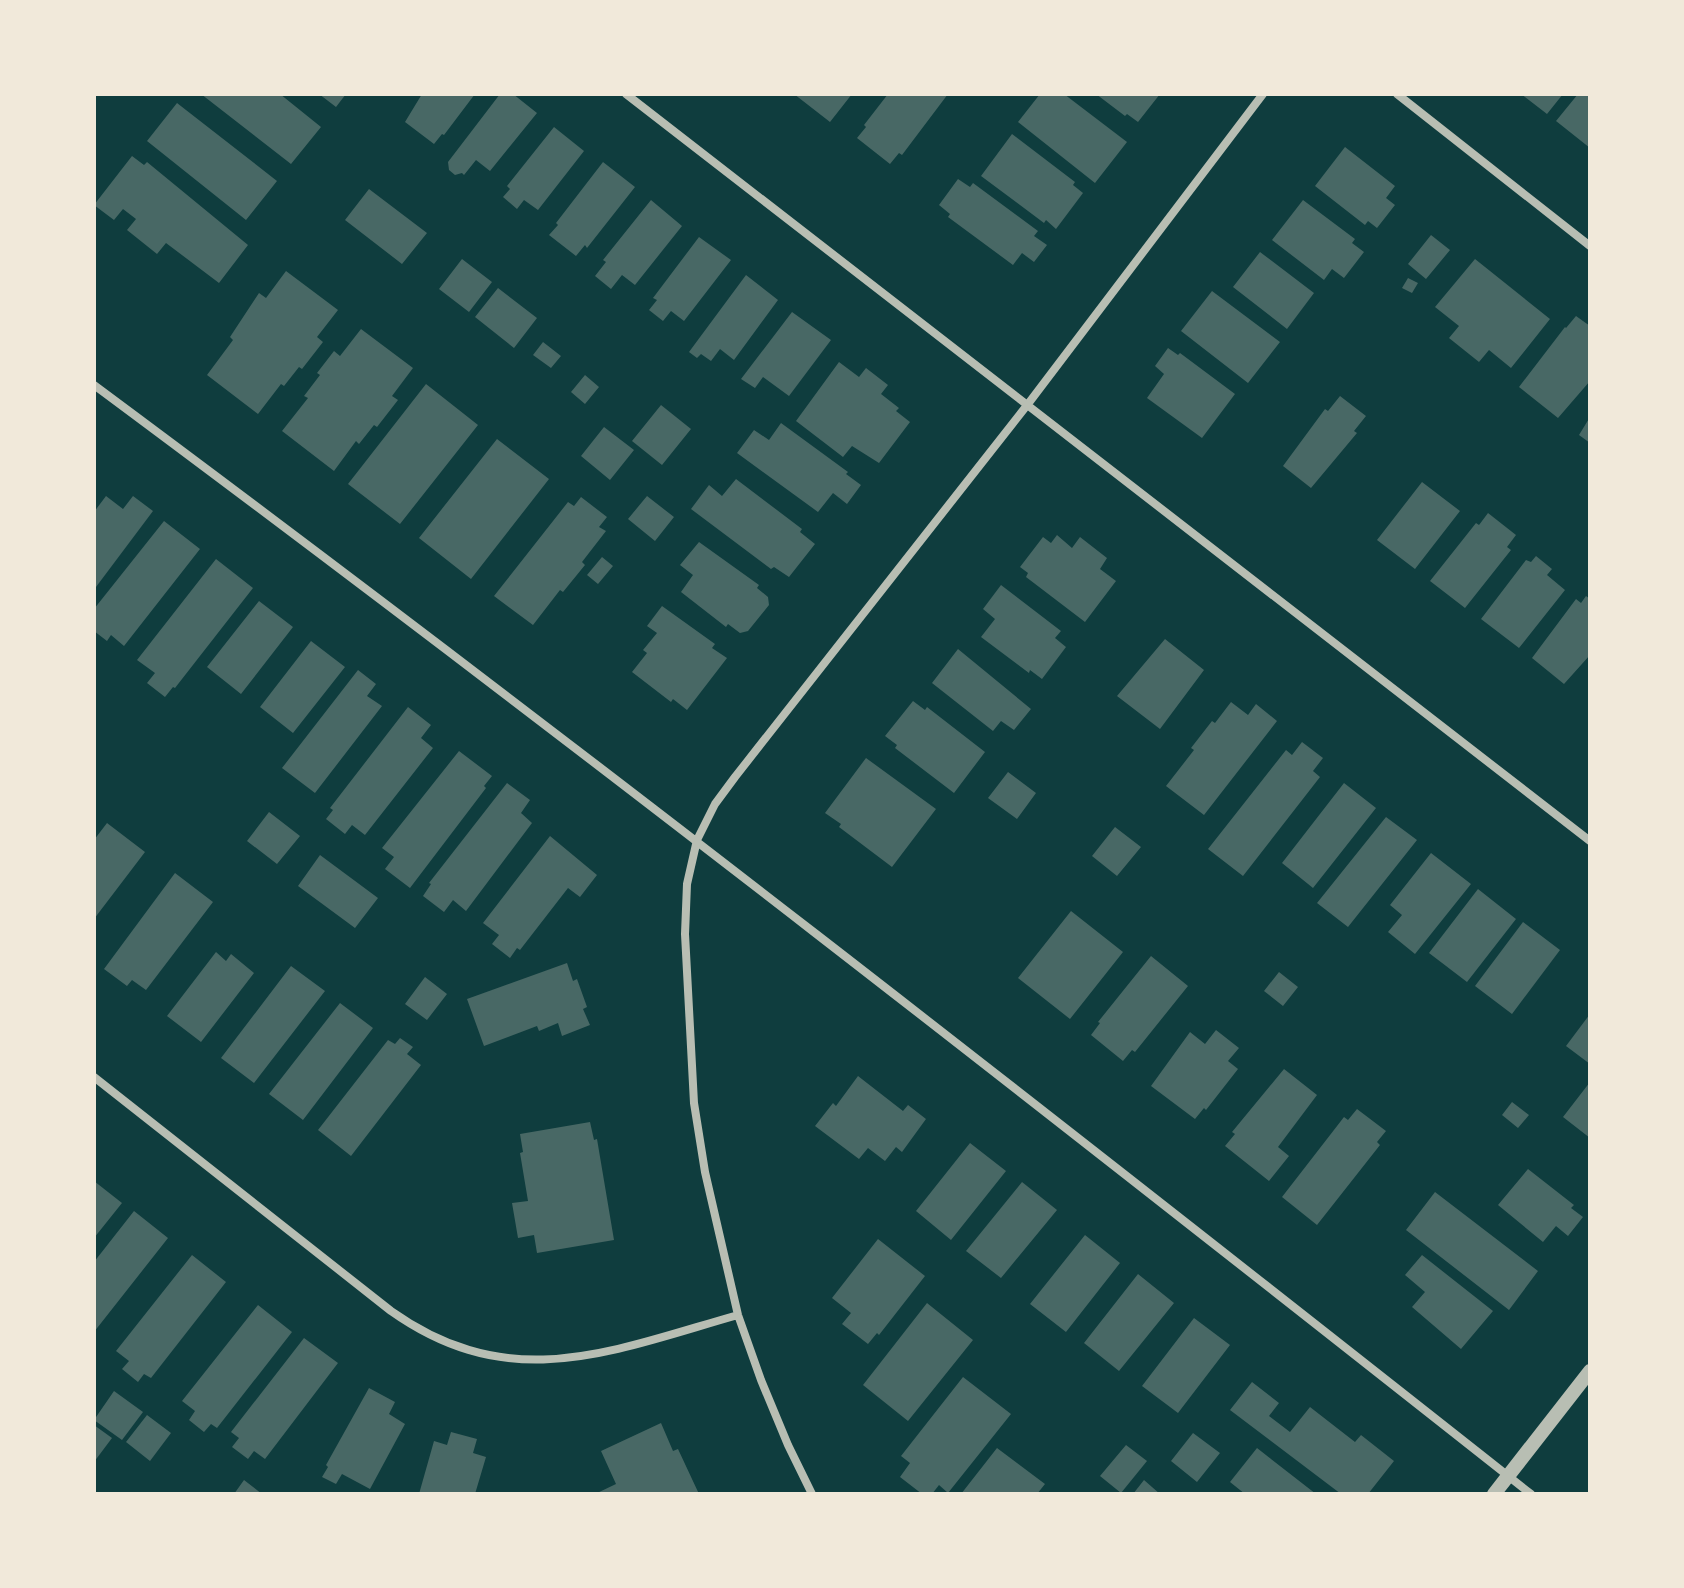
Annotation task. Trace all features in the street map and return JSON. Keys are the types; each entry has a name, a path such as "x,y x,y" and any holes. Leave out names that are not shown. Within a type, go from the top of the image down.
{"street":[{"path":"626,94 1590,841"},
{"path":"812,1494 761,1380 738,1315 705,1172 691,1074 685,934 687,884 697,840 715,804 735,777 1028,404 1263,94"},
{"path":"1397,94 1590,246"},
{"path":"94,385 358,581 697,840 1531,1494"},
{"path":"94,1077 391,1311 455,1347 503,1359 553,1361 601,1353 738,1315"},
{"path":"1494,1494 1590,1371"}],"building":[{"path":"201,94 280,94 321,127 291,164"},
{"path":"319,94 346,94 336,107"},
{"path":"422,94 475,94 434,144 405,122"},
{"path":"500,94 513,94 537,113 490,171 476,160 464,175 455,175 449,170 448,162"},
{"path":"794,94 852,94 830,122"},
{"path":"888,94 948,94 902,155 899,153 890,164 857,138"},
{"path":"1040,94 1064,94 1127,142 1095,183 1018,122"},
{"path":"1096,94 1160,94 1138,122"},
{"path":"1521,94 1563,94 1547,114"},
{"path":"1578,94 1590,94 1590,148 1556,121"},
{"path":"177,103 277,181 246,220 147,141"},
{"path":"554,127 584,151 538,210 524,200 517,209 503,197 510,189 507,186"},
{"path":"1012,134 1075,182 1073,185 1083,193 1056,229 981,176"},
{"path":"1345,147 1395,186 1386,198 1395,205 1377,228 1368,221 1365,225 1315,186"},
{"path":"132,156 144,165 147,162 248,245 219,283 166,243 157,254 127,230 136,219 123,209 114,220 94,205"},
{"path":"603,162 635,187 587,248 585,245 576,256 549,235"},
{"path":"958,179 970,187 973,183 1038,231 1034,236 1047,245 1034,262 1022,253 1013,265 948,217 950,214 939,205"},
{"path":"369,189 427,233 402,264 345,220"},
{"path":"651,200 682,226 635,285 622,275 611,289 595,276 606,262 603,260"},
{"path":"1303,200 1355,239 1352,243 1364,252 1344,278 1332,269 1324,280 1272,240"},
{"path":"1431,235 1450,250 1426,279 1408,264"},
{"path":"699,237 731,260 684,321 671,311 663,321 649,310 657,300 653,298"},
{"path":"1260,252 1314,293 1287,329 1233,287"},
{"path":"462,259 492,282 469,312 439,289"},
{"path":"1475,259 1550,319 1511,368 1489,350 1479,362 1449,338 1459,326 1435,307"},
{"path":"286,271 338,310 317,337 323,342 302,369 299,367 284,386 281,384 258,414 207,375 233,340 230,337 259,293 266,298"},
{"path":"746,275 778,300 734,360 720,349 711,361 701,354 697,358 689,352"},
{"path":"1408,278 1418,283 1412,293 1402,288"},
{"path":"498,288 537,318 514,348 475,317"},
{"path":"1212,291 1280,342 1248,383 1181,331"},
{"path":"792,312 831,340 789,396 763,377 755,388 741,379"},
{"path":"1576,316 1590,326 1590,381 1558,418 1519,387"},
{"path":"361,329 413,368 392,396 398,400 377,427 374,425 359,444 356,441 334,471 282,431 308,398 304,396 334,351 340,356"},
{"path":"543,342 561,356 551,368 533,355"},
{"path":"1168,348 1178,355 1180,353 1235,394 1202,438 1147,398 1164,374 1155,366"},
{"path":"839,362 859,377 866,368 888,385 881,394 899,408 896,411 910,422 879,463 852,446 843,457 796,421"},
{"path":"585,375 599,387 585,404 571,392"},
{"path":"426,384 478,425 400,524 348,484"},
{"path":"1340,396 1366,416 1354,431 1357,433 1311,488 1283,466 1325,409 1328,411"},
{"path":"661,405 691,429 662,465 632,441"},
{"path":"1590,417 1590,443 1579,435"},
{"path":"781,423 861,485 847,504 833,493 818,512 737,453 754,430 769,440"},
{"path":"604,427 634,450 610,480 581,456"},
{"path":"497,439 549,479 471,579 419,538"},
{"path":"736,479 802,529 800,532 815,544 789,577 774,567 771,569 691,509 709,485 722,496"},
{"path":"1422,482 1460,511 1415,569 1377,540"},
{"path":"106,496 123,509 133,496 153,511 96,587 94,512"},
{"path":"647,496 674,517 655,541 628,519"},
{"path":"581,497 607,517 599,527 606,531 582,562 585,565 563,592 560,590 533,625 494,596 568,502 574,506"},
{"path":"1488,513 1516,535 1507,547 1511,550 1465,608 1430,581 1476,523 1479,525"},
{"path":"164,521 200,549 124,646 111,635 107,641 94,631 94,609"},
{"path":"1057,535 1072,548 1080,537 1107,558 1100,569 1116,581 1085,622 1026,577 1028,573 1020,567 1043,537 1051,543"},
{"path":"699,542 759,585 757,588 768,597 769,605 748,631 740,633 728,624 726,627 681,592 693,575 680,565"},
{"path":"1536,556 1552,569 1547,575 1565,590 1519,648 1481,619 1526,560 1531,562"},
{"path":"602,557 613,566 598,584 587,575"},
{"path":"216,559 253,588 165,697 147,683 155,673 137,660"},
{"path":"1001,585 1061,631 1055,638 1066,647 1042,679 1030,670 1029,673 981,637 995,619 983,609"},
{"path":"1586,596 1590,599 1590,655 1564,684 1532,658 1576,599 1581,603"},
{"path":"259,601 293,627 241,694 207,667"},
{"path":"662,606 715,644 712,648 727,658 687,710 673,699 671,702 632,672 647,653 643,650 657,633 647,626"},
{"path":"1165,639 1204,670 1160,729 1117,696"},
{"path":"311,641 345,667 293,733 260,707"},
{"path":"958,649 1031,709 1014,730 1001,721 993,731 932,683"},
{"path":"358,670 376,684 367,696 382,706 315,793 282,768"},
{"path":"913,701 925,710 927,707 985,752 954,793 895,748 897,745 885,736"},
{"path":"1231,702 1248,715 1256,704 1277,721 1204,815 1166,786 1194,750 1191,748"},
{"path":"408,707 431,725 421,738 433,748 365,835 352,825 345,834 326,819 333,810 330,808"},
{"path":"1302,742 1323,758 1313,771 1320,777 1243,876 1208,849 1286,750 1292,755"},
{"path":"459,751 492,776 410,888 385,869 394,857 382,848"},
{"path":"866,758 936,809 892,867 825,813"},
{"path":"1008,772 1036,793 1017,819 988,798"},
{"path":"507,783 530,800 521,813 532,823 466,911 453,900 444,912 423,896 429,883"},
{"path":"1344,783 1376,808 1313,888 1282,863"},
{"path":"269,812 300,836 277,864 247,841"},
{"path":"1386,817 1417,840 1348,927 1317,903"},
{"path":"107,823 145,852 94,919 94,840"},
{"path":"1115,827 1141,847 1117,876 1092,856"},
{"path":"550,836 597,875 580,897 568,888 520,950 517,948 510,958 492,944 499,935 483,923"},
{"path":"1431,853 1471,884 1415,954 1388,932 1402,915 1390,905"},
{"path":"320,855 378,898 355,928 298,886"},
{"path":"175,873 213,902 146,990 132,980 127,986 104,969"},
{"path":"1478,889 1516,919 1467,982 1429,953"},
{"path":"1071,911 1123,952 1070,1019 1018,978"},
{"path":"1523,922 1560,950 1512,1014 1475,986"},
{"path":"216,952 226,961 231,954 254,973 201,1042 167,1016"},
{"path":"1151,956 1188,986 1135,1052 1132,1050 1123,1061 1091,1035"},
{"path":"567,963 573,981 577,979 590,1025 562,1036 558,1023 539,1031 537,1026 484,1046 467,999"},
{"path":"291,966 325,991 254,1083 221,1058"},
{"path":"1279,972 1298,987 1283,1006 1264,991"},
{"path":"425,977 447,994 427,1020 405,1004"},
{"path":"340,1003 373,1028 303,1120 269,1094"},
{"path":"1590,1014 1590,1064 1566,1046"},
{"path":"1216,1030 1239,1048 1228,1061 1238,1069 1206,1110 1204,1108 1195,1119 1151,1086 1190,1032 1205,1044"},
{"path":"400,1038 413,1047 407,1054 421,1065 351,1156 318,1130 388,1040 395,1044"},
{"path":"1284,1069 1317,1095 1278,1147 1289,1156 1269,1181 1225,1146 1235,1134 1232,1132"},
{"path":"858,1076 903,1111 908,1105 926,1119 902,1152 896,1147 885,1161 868,1148 859,1159 815,1126 833,1103 836,1106"},
{"path":"1590,1082 1590,1138 1563,1117"},
{"path":"1512,1102 1529,1115 1518,1128 1502,1115"},
{"path":"1357,1109 1386,1131 1377,1142 1380,1145 1317,1225 1282,1197 1344,1117 1348,1120"},
{"path":"590,1122 594,1140 597,1139 614,1240 537,1253 534,1235 518,1238 512,1203 528,1201 520,1134"},
{"path":"970,1143 1006,1171 951,1240 916,1211"},
{"path":"1528,1169 1574,1205 1571,1208 1583,1217 1568,1236 1556,1226 1543,1242 1498,1205"},
{"path":"94,1181 122,1203 94,1238"},
{"path":"1022,1182 1057,1210 1001,1278 966,1251"},
{"path":"1435,1192 1538,1271 1509,1310 1406,1230"},
{"path":"134,1211 168,1238 94,1332 94,1262"},
{"path":"1085,1235 1120,1263 1066,1332 1030,1304"},
{"path":"878,1239 925,1276 879,1335 877,1333 868,1344 842,1324 851,1313 832,1298"},
{"path":"192,1255 226,1282 151,1378 144,1374 138,1382 122,1369 129,1361 116,1351"},
{"path":"1422,1255 1493,1311 1461,1349 1412,1307 1425,1292 1405,1275"},
{"path":"1138,1274 1174,1303 1119,1371 1084,1343"},
{"path":"927,1303 973,1340 908,1421 863,1385"},
{"path":"258,1305 292,1332 217,1428 211,1424 204,1432 189,1420 195,1411 182,1401"},
{"path":"1194,1318 1230,1345 1178,1413 1142,1386"},
{"path":"304,1338 338,1363 265,1459 254,1451 248,1459 232,1447 239,1438 231,1432"},
{"path":"963,1377 1011,1414 948,1493 939,1485 932,1494 922,1494 900,1477 910,1463 901,1456"},
{"path":"1252,1382 1279,1403 1269,1416 1290,1432 1310,1407 1355,1442 1361,1435 1394,1461 1368,1494 1341,1494 1230,1410"},
{"path":"369,1388 395,1402 389,1414 405,1424 370,1489 342,1474 336,1484 322,1477 328,1467 326,1465"},
{"path":"114,1391 143,1412 122,1440 94,1420"},
{"path":"147,1415 171,1433 150,1461 126,1442"},
{"path":"661,1423 673,1451 678,1449 699,1494 595,1494 616,1484 601,1451"},
{"path":"94,1425 112,1438 94,1462"},
{"path":"451,1432 477,1439 473,1453 486,1457 475,1494 419,1494 434,1441 447,1445"},
{"path":"1193,1433 1220,1453 1197,1482 1171,1461"},
{"path":"1126,1445 1147,1461 1121,1493 1100,1476"},
{"path":"997,1448 1045,1484 1037,1494 961,1494"},
{"path":"1257,1448 1316,1494 1245,1494 1230,1482"},
{"path":"244,1480 262,1494 234,1494"},
{"path":"1144,1480 1160,1494 1133,1494"}]}
